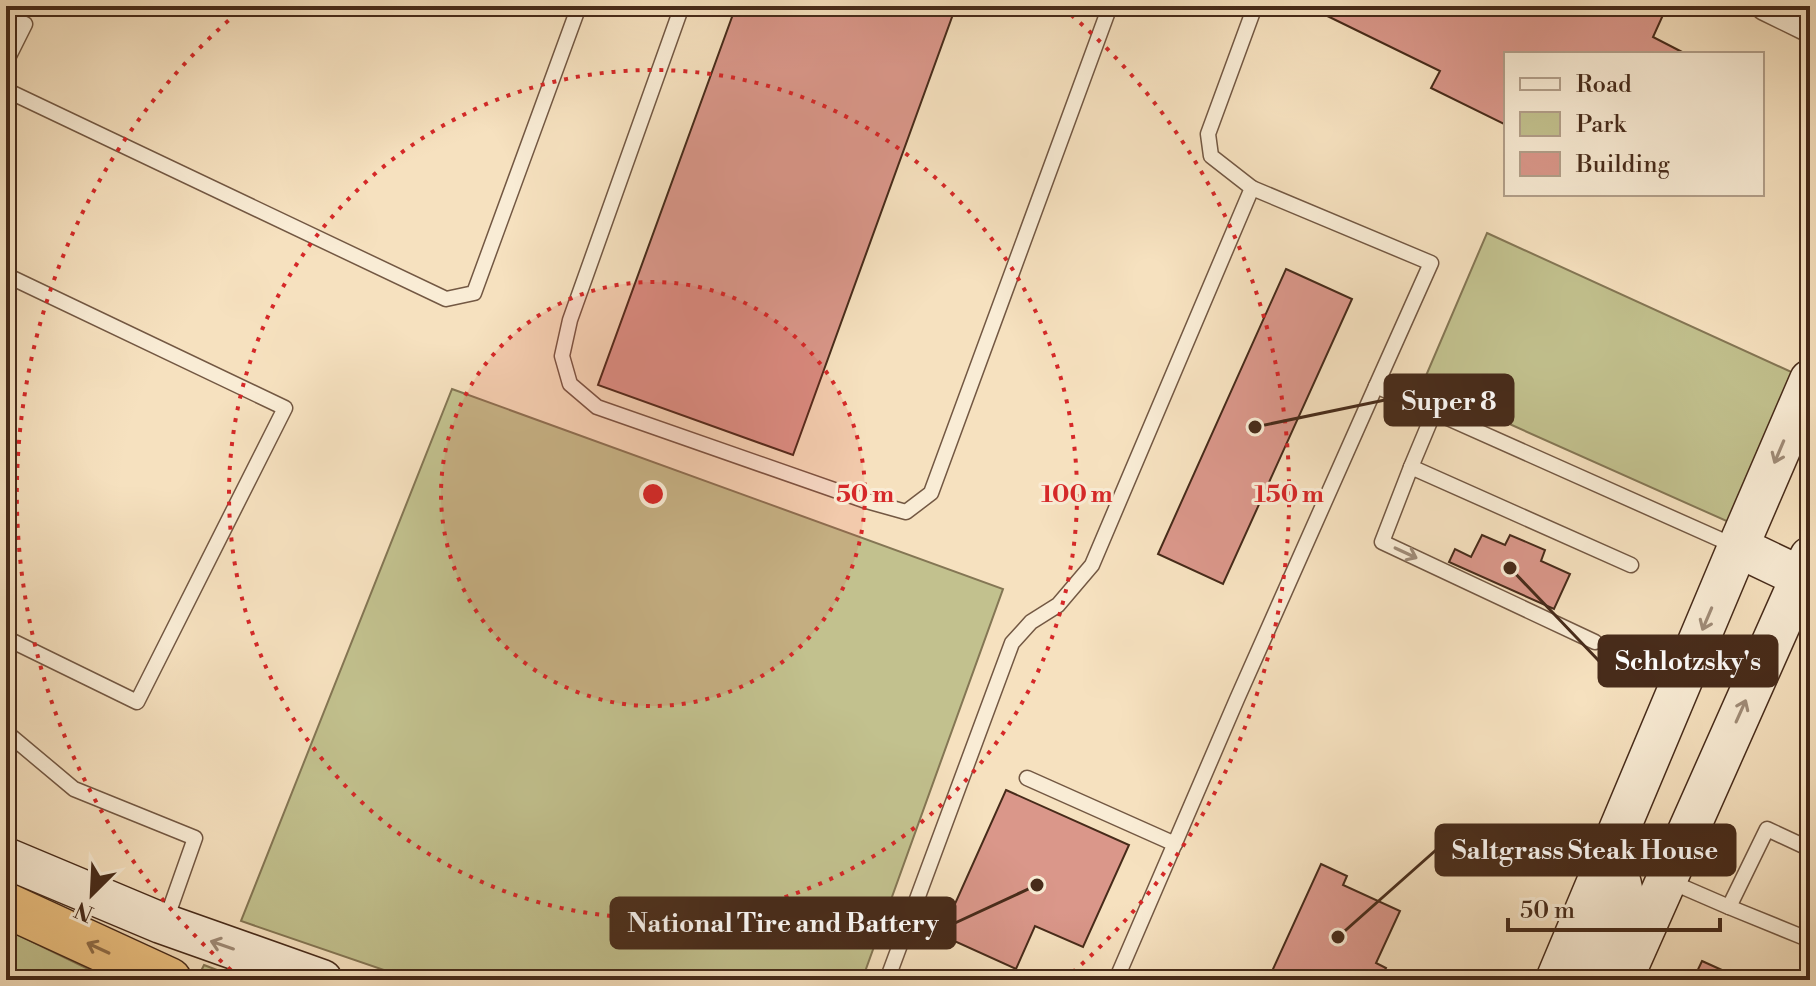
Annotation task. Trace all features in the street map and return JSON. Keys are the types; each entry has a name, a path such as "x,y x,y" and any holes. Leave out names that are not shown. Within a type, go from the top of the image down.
{"highway":[{"path":"6,905 169,980"}],"main road":[{"path":"1556,980 1810,380"},
{"path":"1622,980 1807,571 1738,547"},
{"path":"1594,980 1623,904 1620,881 1607,857"},
{"path":"6,858 165,924 322,980"}],"street":[{"path":"1765,6 1810,28"}],"lane":[{"path":"6,90 446,299 474,293 579,6"},
{"path":"682,6 570,320 562,356 570,384 597,407 863,500 906,512 931,493 1110,6"},
{"path":"1116,980 1431,263 1252,188 1211,156 1208,134 1255,6"},
{"path":"6,15 25,24 6,62"},
{"path":"887,980 1012,643 1031,622 1058,605 1092,565 1252,188"},
{"path":"6,275 285,408 137,702 6,638"},
{"path":"1376,386 1738,547"},
{"path":"1434,412 1382,542 1595,642"},
{"path":"1411,467 1631,565"},
{"path":"6,732 74,789 195,838 165,924"},
{"path":"1027,778 1175,844"},
{"path":"1729,907 1767,829 1810,849"},
{"path":"1665,880 1810,940"}],"green space":[{"path":"1487,233 1798,375 1731,523 1422,385"},
{"path":"452,389 1003,589 862,980 413,980 241,921"},
{"path":"6,929 111,980 35,980 6,967"},
{"path":"204,965 243,980 211,980 199,975"}],"building":[{"path":"736,6 956,6 793,455 598,385"},
{"path":"1315,6 1644,6 1663,15 1653,37 1682,52 1504,52 1504,124 1431,88 1440,71 1313,9"},
{"path":"1286,269 1352,299 1223,584 1158,554"},
{"path":"1482,535 1505,545 1510,535 1545,550 1541,561 1570,574 1554,609 1449,562 1455,549 1471,557"},
{"path":"1006,790 1129,845 1083,947 1035,926 1016,969 941,935"},
{"path":"1321,864 1347,876 1343,885 1400,911 1376,963 1386,968 1380,980 1268,980"},
{"path":"1702,961 1744,980 1693,980"}],"place":[{"name":"Super 8","path":"1255,427"},
{"name":"Schlotzsky's","path":"1510,568"},
{"name":"National Tire and Battery","path":"1037,885"},
{"name":"Saltgrass Steak House","path":"1338,937"}]}
